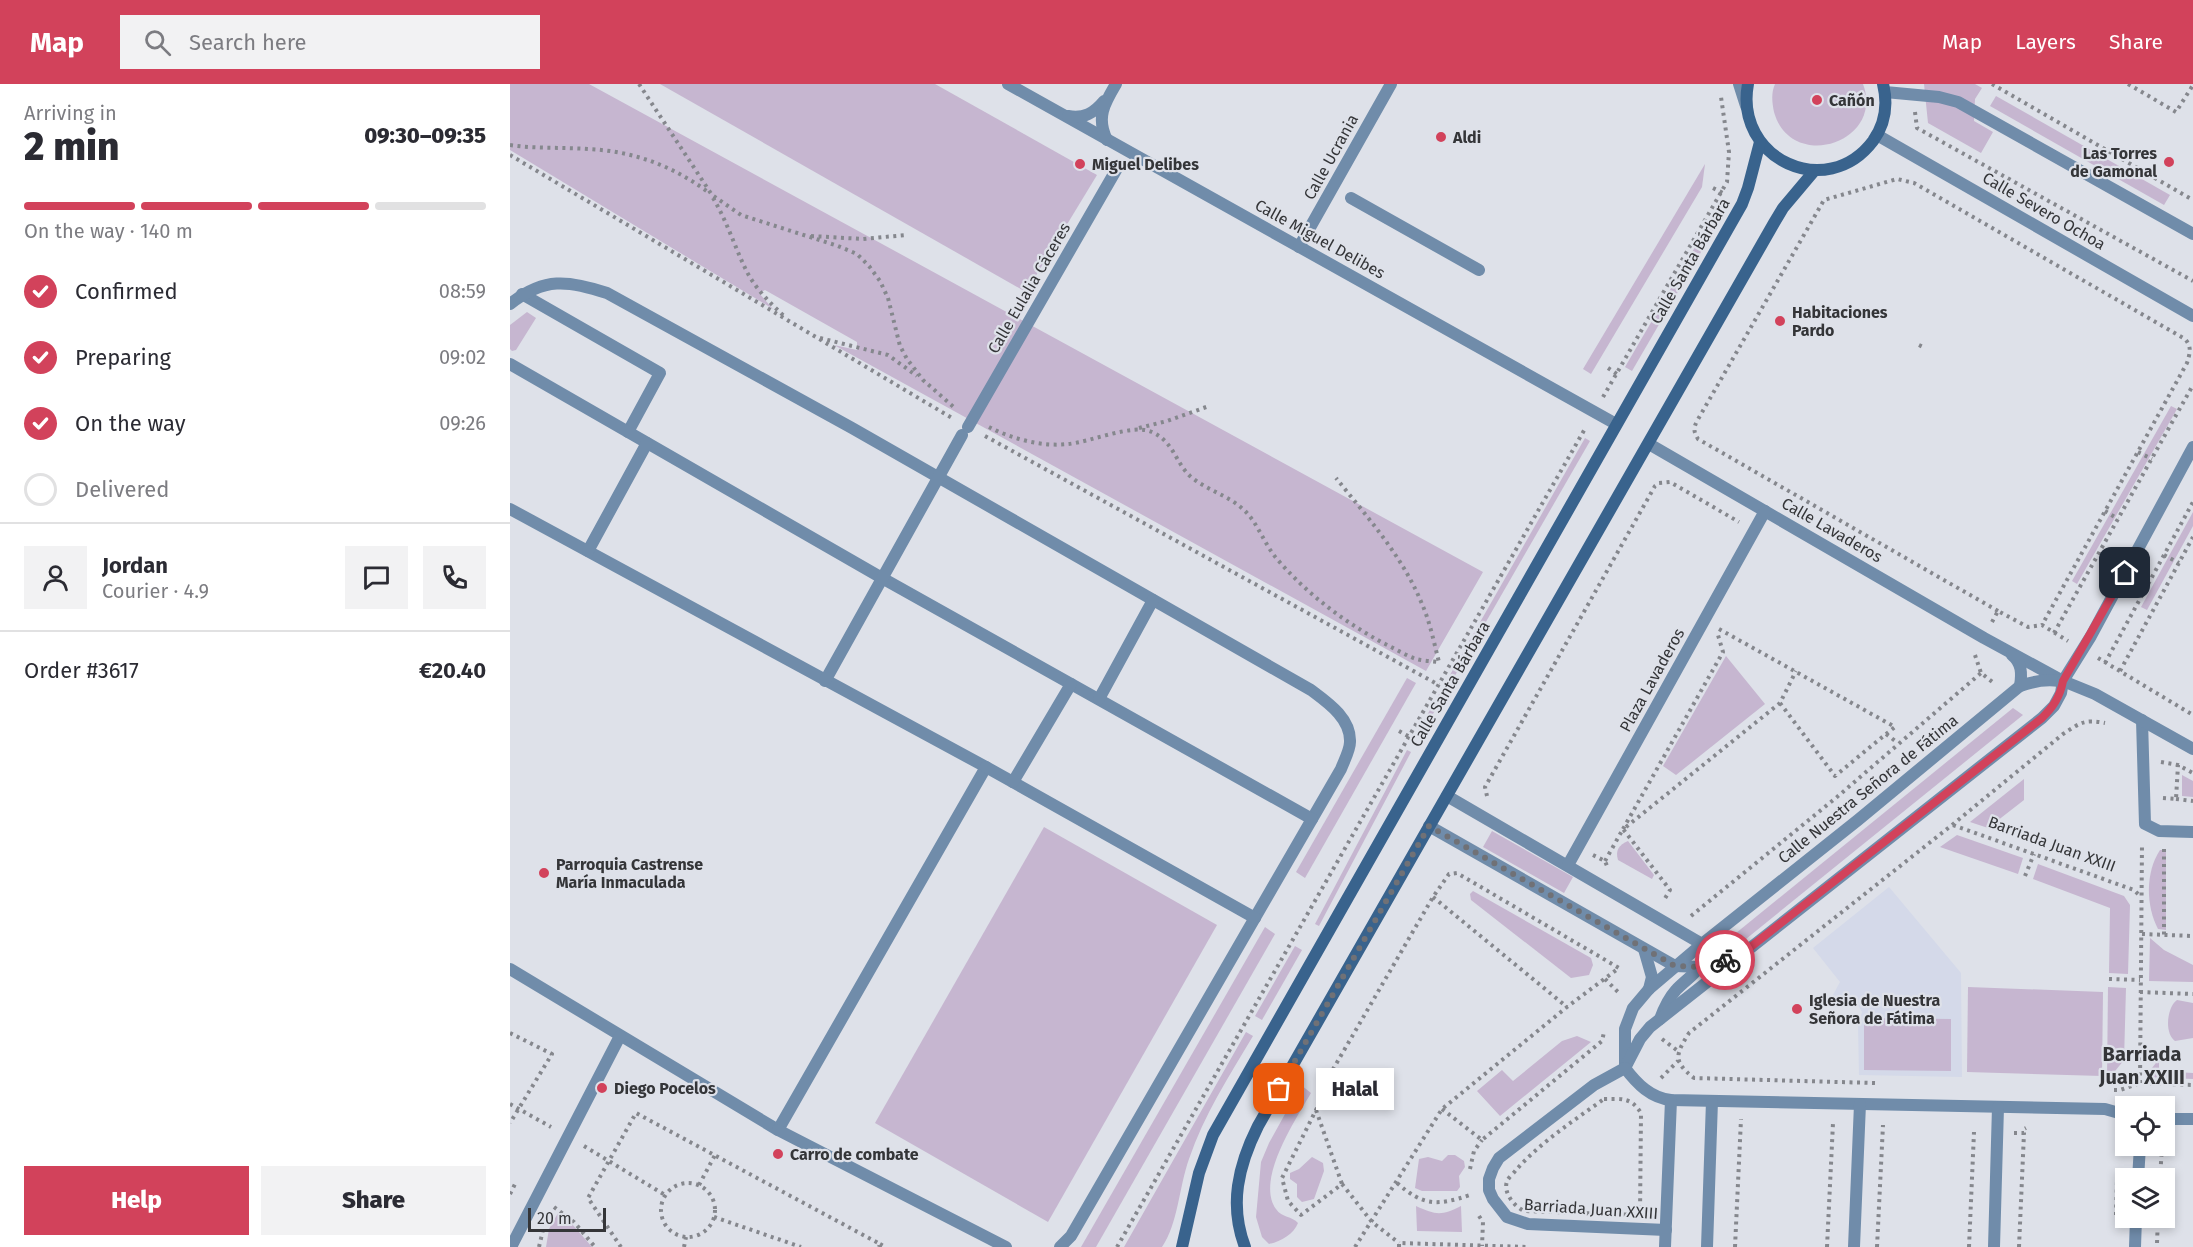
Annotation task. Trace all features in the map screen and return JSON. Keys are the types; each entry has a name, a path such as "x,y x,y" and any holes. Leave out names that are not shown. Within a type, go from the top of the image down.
{"main road":[{"path":"1748,84 1746,106 1752,128 1760,142 1785,163 1815,170 1846,164 1868,147 1877,135 1885,112 1884,88"},
{"name":"Calle Santa Bárbara","path":"1182,1247 1199,1173 1213,1135 1742,204 1760,142"},
{"path":"1245,1247 1239,1230 1236,1208 1241,1164 1249,1143 1774,223 1815,170"}],"street":[{"name":"Calle Miguel Delibes","path":"1008,84 1616,424"},
{"name":"Calle Ucrania","path":"1299,247 1391,84"},
{"path":"1739,84 1746,106"},
{"path":"1884,88 1950,98 2193,234"},
{"path":"1064,115 1085,116 1094,111 1113,89"},
{"path":"1107,140 1101,120 1113,89"},
{"name":"Calle Severo Ochoa","path":"1877,135 2193,316"},
{"name":"Calle Eulalia Cáceres","path":"825,681 938,478 1119,165"},
{"path":"1352,198 1479,270"},
{"path":"510,304 532,288 563,283 608,293 852,428 1311,690 1332,705 1347,725 1351,742 1341,769 1071,1236 1060,1247"},
{"path":"522,294 660,373 628,432"},
{"path":"510,364 882,578 1312,819"},
{"path":"588,551 647,443"},
{"name":"Calle Lavaderos","path":"1648,444 1998,646 2063,681 2095,694 2193,749"},
{"path":"2115,1111 2105,1109 1671,1100 1663,1099 1647,1091 1625,1068 1640,1038 1659,1020 2042,718 2054,706 2061,693 2063,681 2083,649 2193,447"},
{"path":"510,509 986,767 1255,918"},
{"name":"Plaza Lavaderos","path":"1568,865 1766,511"},
{"path":"1099,699 1153,600"},
{"name":"Calle Lavaderos","path":"1998,646 2016,657 2022,671 2020,686"},
{"name":"Calle Nuestra Señora de Fátima","path":"1625,1068 1625,1029 1633,1008 1649,988 2020,686 2048,679 2063,681"},
{"path":"1013,783 1071,684"},
{"path":"2142,720 2145,824 2159,831 2193,832"},
{"path":"778,1130 986,767"},
{"path":"1447,795 1702,944 1705,955 1700,967 1675,991 1659,1020"},
{"path":"1429,826 1675,966 1700,967 1743,953"},
{"path":"1644,949 1652,977 1649,988"},
{"path":"510,969 778,1130 1006,1247"},
{"path":"511,1247 620,1036"},
{"name":"Barriada Juan XXIII","path":"1625,1068 1594,1085 1499,1158 1489,1179 1489,1190 1493,1199 1508,1217 1528,1224 1666,1230"},
{"name":"Barriada Juan XXIII","path":"1665,1247 1671,1100"},
{"path":"1707,1247 1712,1101"},
{"path":"1854,1247 1860,1104"},
{"path":"1994,1247 1998,1107"},
{"path":"2175,1119 2193,1119"},
{"path":"2135,1247 2136,1228"}],"path":[{"path":"639,84 712,195 724,216 748,273 765,297 789,321"},
{"path":"1992,84 2193,201"},
{"path":"2128,84 2176,112 2193,85"},
{"path":"1117,1247 1722,193 1727,182 1729,153 1720,94"},
{"path":"1914,94 1917,128 2193,281"},
{"path":"510,145 589,149 659,163 674,170 741,215 857,254 880,281 888,298 900,346 922,380"},
{"path":"2042,625 2187,363 2190,344 1914,183 1897,179 1824,200 1697,421 1694,428 1695,435 1698,439 1998,611 2028,627 2042,625 2193,714"},
{"path":"801,235 835,239 906,235"},
{"path":"813,336 888,355 959,411 968,427 1045,444 1068,444 1138,428 1167,421 1209,406"},
{"path":"2187,363 2193,366"},
{"path":"2054,633 2193,385"},
{"path":"1138,428 1152,432 1167,442 1187,473 1200,484 1245,511 1275,557 1324,605 1350,625 1416,659 1439,662 1423,605 1409,577 1381,534 1336,478"},
{"path":"2138,452 2152,459"},
{"path":"1489,798 1485,794 1485,787 1655,486 1659,483 1670,482 1742,523 1736,533"},
{"path":"2105,663 2193,502"},
{"path":"2104,512 2118,519"},
{"path":"2120,671 2193,537"},
{"path":"2164,555 2179,563"},
{"path":"1682,911 1691,916 1837,797 1981,673 1974,656 1998,611"},
{"path":"1605,861 1723,652 1716,627 1895,726 1835,776 1780,703"},
{"path":"1623,829 1780,703 1796,671"},
{"path":"1879,1083 1694,1077 1682,1068 1678,1061 1678,1051 1689,1033 2063,734 2088,720 2104,723"},
{"path":"1886,734 1898,743"},
{"path":"2176,799 2178,765"},
{"path":"2158,798 2193,801"},
{"name":"Barriada Juan XXIII","path":"1952,825 2134,890 2140,896"},
{"path":"1623,829 1670,890 1664,900"},
{"path":"2140,1083 2142,843"},
{"path":"2164,845 2164,935"},
{"path":"1579,847 1605,861 1606,866 1615,871"},
{"path":"2025,876 2034,854"},
{"path":"1342,1184 1301,1215 1288,1201 1282,1178 1322,1098 1323,1088 1332,1071 1433,897 1449,874 1457,873 1619,968 1567,1007 1442,1109 1355,1247"},
{"path":"1654,894 1673,905"},
{"path":"1433,897 1567,1007"},
{"path":"2142,934 2193,936"},
{"path":"2109,979 2140,980"},
{"path":"2140,992 2193,994"},
{"path":"1442,1109 1482,1140 1602,1041 1605,1029"},
{"path":"510,1033 552,1054 510,1123"},
{"path":"1663,1041 1678,1051"},
{"path":"2106,1090 2120,1090 2140,1083 2193,1085"},
{"path":"1604,1099 1622,1099 1632,1102 1641,1113 1640,1215 1524,1211 1509,1199 1507,1180 1533,1151 1604,1099"},
{"path":"510,1104 666,1195"},
{"path":"1316,1110 1342,1184 1372,1222 1399,1245 1528,1247"},
{"path":"621,1247 588,1198 636,1113 879,1246 885,1247"},
{"path":"1736,1247 1740,1127 1743,1115"},
{"path":"1827,1247 1832,1117"},
{"path":"1877,1247 1883,1125 1885,1121 1888,1121"},
{"path":"2019,1247 2024,1129 2031,1126"},
{"path":"1969,1247 1974,1127"},
{"path":"1997,1133 2024,1133"},
{"path":"699,1185 715,1155"},
{"path":"1397,1183 1414,1198 1440,1203 1470,1194"},
{"path":"510,1194 513,1184"},
{"path":"680,1184 699,1185 711,1196 714,1204 714,1217 702,1233 686,1237 676,1235 663,1222 662,1203 672,1188 680,1184"},
{"path":"554,1207 573,1222 595,1247"},
{"path":"714,1217 801,1247"},
{"path":"1482,1246 1483,1222"},
{"path":"2157,1247 2158,1228"},
{"path":"684,1247 686,1237"}],"shaded area":[{"path":"510,84 589,84 1483,572 1426,671 834,345 857,350 857,342 765,290 759,293 773,309 510,150"},
{"path":"660,84 935,84 1097,175 1026,292"},
{"path":"1775,84 1863,84 1866,105 1861,122 1849,135 1833,143 1815,146 1798,142 1784,131 1774,112 1772,98"},
{"path":"1924,84 1975,84 1982,88 1975,99 1974,121 1993,132 1981,153 1928,123"},
{"path":"1996,96 2170,195 2164,205 1990,106"},
{"path":"1705,164 1702,187 1591,374 1583,369"},
{"path":"1719,206 1726,209 1632,371 1625,367"},
{"path":"527,312 536,318 516,350 512,351 510,349 510,325"},
{"path":"2171,406 2177,409 2077,584 2072,581"},
{"path":"1585,438 1590,441 1422,733 1418,731"},
{"path":"2193,512 2193,526 2147,610 2141,607"},
{"path":"1726,656 1765,704 1676,775 1663,766"},
{"path":"1407,678 1416,683 1305,878 1296,872"},
{"path":"2013,708 2023,715 1746,939 1725,942"},
{"path":"1407,750 1411,752 1319,926 1315,924"},
{"path":"2182,775 2193,781 2193,797 2182,796"},
{"path":"2024,779 2024,800 1988,828 1970,822"},
{"path":"1044,827 1217,925 1048,1222 875,1123"},
{"path":"1492,831 1573,877 1564,893 1483,847"},
{"path":"1957,835 2023,858 2018,874 1940,847"},
{"path":"1628,841 1654,875 1652,879 1618,860 1618,848"},
{"path":"2160,850 2166,850 2166,930 2158,929 2149,900 2152,869"},
{"path":"2038,864 2124,896 2130,905 2128,974 2109,973 2110,908 2033,879"},
{"path":"1889,887 1961,973 1962,1077 1859,1075 1858,1026 1862,1012 1858,1005 1849,999 1839,999 1827,1006 1840,982 1813,948"},
{"path":"1473,891 1591,958 1593,965 1589,975 1571,978 1471,900 1470,894"},
{"path":"1265,927 1275,934 1096,1247 1081,1247"},
{"path":"2150,938 2164,950 2193,965 2193,982 2149,981"},
{"path":"1295,946 1302,950 1262,1020 1255,1016"},
{"path":"1968,987 2103,992 2102,1076 1967,1072"},
{"path":"2108,987 2126,988 2124,1060 2107,1081"},
{"path":"2177,1000 2193,1003 2193,1038 2175,1041 2169,1032 2169,1014"},
{"path":"1864,1018 1951,1019 1951,1071 1864,1070"},
{"path":"1246,1032 1253,1036 1218,1096 1195,1143 1172,1227 1162,1247 1124,1247"},
{"path":"1577,1036 1591,1042 1500,1116 1477,1091 1502,1070 1513,1081 1562,1041"},
{"path":"2159,1059 2159,1071 2193,1073 2193,1079 2145,1077"},
{"path":"1301,1085 1311,1093 1280,1150 1270,1182 1271,1197 1276,1209 1298,1223 1286,1237 1269,1244 1262,1237 1256,1217 1261,1162"},
{"path":"1448,1155 1455,1155 1464,1161 1465,1167 1459,1176 1460,1187 1457,1191 1422,1191 1415,1188 1419,1159 1428,1157 1442,1161"},
{"path":"1312,1157 1323,1163 1324,1171 1314,1199 1302,1202 1297,1197 1297,1184 1290,1179 1290,1173 1299,1169"},
{"path":"1416,1206 1438,1213 1461,1206 1462,1232 1417,1231"},
{"path":"558,1213 572,1224 592,1247 546,1247 549,1229"}],"way so far":[{"path":"1279,1089 1429,826 1666,962 1675,966 1700,967 1725,960"}],"place":[{"name":"Cañón","path":"1817,100"},
{"name":"Aldi","path":"1441,137"},
{"name":"Las Torres de Gamonal","path":"2169,162"},
{"name":"Miguel Delibes","path":"1080,164"},
{"name":"Habitaciones Pardo","path":"1780,321"},
{"name":"Parroquia Castrense María Inmaculada","path":"544,873"},
{"name":"Iglesia de Nuestra Señora de Fátima","path":"1797,1009"},
{"name":"Diego Pocelos","path":"602,1088"},
{"name":"Halal","path":"1279,1089"},
{"name":"Carro de combate","path":"778,1154"}],"district":[{"name":"Barriada Juan XXIII","path":"2142,1066"}],"route":[{"path":"1725,960 1743,953 2042,718 2054,706 2061,693 2063,681 2091,636 2125,573"}]}
